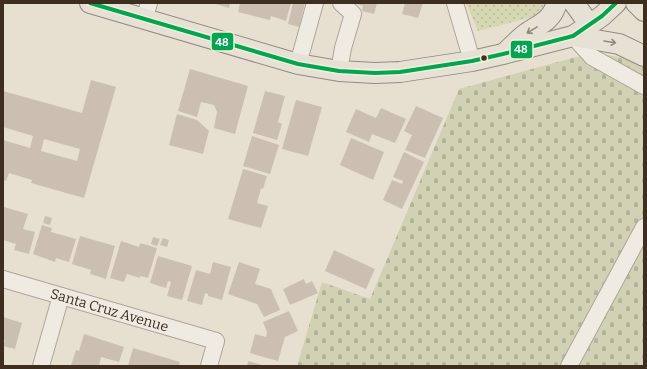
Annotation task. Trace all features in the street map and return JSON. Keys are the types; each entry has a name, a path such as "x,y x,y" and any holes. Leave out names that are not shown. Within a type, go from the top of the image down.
{"main road":[{"path":"90,3 146,11 298,64 339,71 375,73 400,72 472,61 572,36 602,16 616,3"},
{"path":"504,54 526,33 546,22 554,13 557,3"},
{"path":"574,3 589,24"},
{"path":"636,3 644,11"},
{"path":"572,36 620,44 644,56"}],"street":[{"path":"298,64 315,3"},
{"path":"339,71 353,14 341,3"},
{"path":"455,3 472,61"},
{"path":"572,36 592,57 644,86"},
{"path":"569,366 644,227"},
{"name":"Santa Cruz Avenue","path":"3,279 216,341 209,366"},
{"path":"41,366 61,296"}],"green space":[{"path":"466,3 546,3 539,13 529,18 478,31"},
{"path":"603,54 628,59 644,67 644,366 297,366 322,282 370,299 459,89 576,57"}],"building":[{"path":"212,3 230,3 229,8"},
{"path":"240,3 291,3 286,21 271,16 270,20 238,12"},
{"path":"293,3 305,3 299,27 288,24"},
{"path":"355,3 377,3 374,14 362,11 363,6"},
{"path":"405,3 423,3 418,18 402,14"},
{"path":"190,69 248,86 235,134 214,128 217,112 214,105 201,102 197,117 178,111"},
{"path":"91,80 116,87 84,198 31,183 32,180 9,173 6,181 3,180 3,140 30,148 33,136 3,127 3,91 82,113","holes":["44,139 80,149 77,161 41,151"]},
{"path":"265,91 285,96 278,122 282,124 277,140 253,133"},
{"path":"296,100 322,107 308,156 282,149"},
{"path":"416,106 443,118 425,158 405,150 412,135 404,131"},
{"path":"381,108 406,119 395,143 372,134 369,142 346,132 356,109 376,118"},
{"path":"177,114 197,120 209,131 203,154 169,145"},
{"path":"252,136 279,145 270,174 243,166"},
{"path":"351,138 384,152 373,180 340,165"},
{"path":"404,152 424,162 402,209 383,200 392,180 402,184 403,181 393,177"},
{"path":"243,169 267,176 263,189 261,188 257,203 268,206 261,228 228,219"},
{"path":"4,207 28,214 23,229 35,232 29,254 14,250 16,244 3,240"},
{"path":"45,216 52,218 50,225 43,223"},
{"path":"42,225 52,228 51,232 76,239 69,262 56,258 55,262 33,254"},
{"path":"80,236 115,246 106,279 90,274 91,270 72,264"},
{"path":"153,237 160,239 157,246 151,244"},
{"path":"163,238 169,240 167,247 160,245"},
{"path":"121,241 139,247 140,243 157,248 148,278 140,276 140,278 127,274 124,282 110,278"},
{"path":"334,250 375,269 366,289 325,271"},
{"path":"158,256 192,266 182,300 167,296 171,282 168,281 166,288 150,283"},
{"path":"213,262 231,267 222,300 208,296 208,294 205,293 202,305 187,301 196,270 210,274"},
{"path":"239,262 260,269 255,284 271,289 280,310 264,317 257,304 228,294"},
{"path":"304,279 306,284 312,281 318,293 290,305 283,289"},
{"path":"289,311 298,331 285,337 278,361 250,353 255,334 266,337 267,332 263,322"},
{"path":"3,317 22,323 15,349 3,346 5,340 3,340"},
{"path":"84,334 124,347 119,362 101,357 99,366 71,365 76,350 79,351"},
{"path":"133,348 180,362 179,366 128,366"},
{"path":"248,361 266,366 247,366"}],"transit line":[{"name":"48","path":"90,3 298,64 339,71 375,73 400,72 472,61 573,36 602,16 616,3"}]}
